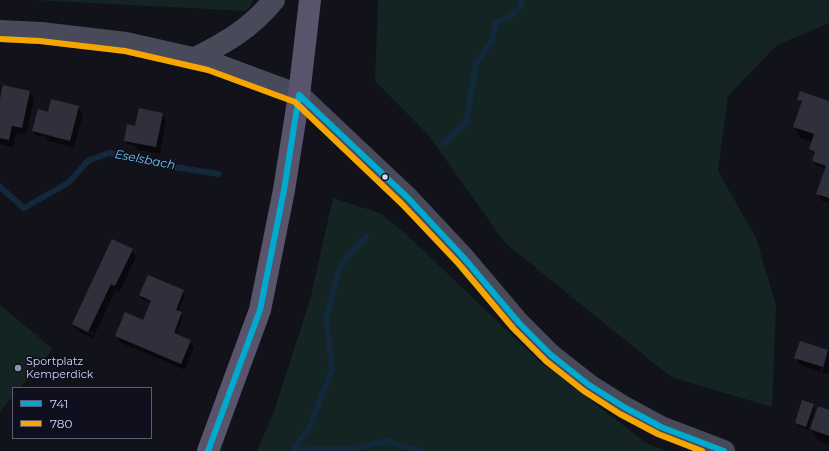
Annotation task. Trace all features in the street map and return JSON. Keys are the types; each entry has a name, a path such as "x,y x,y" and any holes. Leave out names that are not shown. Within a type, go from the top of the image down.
{"main road":[{"path":"208,451 260,310 284,190 299,95 310,0"}],"street":[{"path":"194,58 222,44 244,30 254,22 274,0"},
{"path":"0,31 41,33 119,42 194,58 210,62 299,95 408,198 464,258 519,323 551,355 589,385 624,407 661,427 724,451"}],"shaded area":[{"path":"34,0 254,0 247,11"},
{"path":"378,0 829,0 829,23 777,45 728,96 718,171 756,238 776,305 772,407 671,377 505,243 429,136 375,81"},
{"path":"333,198 380,213 405,233 540,362 648,444 668,451 257,451 273,414 310,300"},
{"name":"Sportplatz Kemperdick","path":"0,305 53,349 21,387 12,387 12,397 0,412"}],"building":[{"path":"3,85 30,91 22,128 12,126 9,140 0,138 0,99"},
{"path":"800,91 829,101 829,198 816,194 826,166 812,161 815,152 809,149 814,134 793,127 802,101 797,100"},
{"path":"51,99 79,106 70,141 32,131 38,109 48,112"},
{"path":"139,108 163,113 156,147 124,141 127,124 135,126"},
{"path":"112,239 133,249 115,286 111,284 88,332 72,324"},
{"path":"148,275 184,290 176,310 182,312 174,333 191,340 181,364 115,336 125,312 143,320 151,301 139,295"},
{"path":"800,341 828,350 823,367 794,358"},
{"path":"802,400 814,404 806,427 795,423"},
{"path":"818,406 829,410 829,436 810,429"}],"waterway":[{"path":"443,144 466,123 476,64 492,40 495,23 511,16 521,5 521,0"},
{"name":"Eselsbach","path":"0,187 24,208 68,183 88,161 109,153 155,164 218,174"},
{"path":"293,451 309,428 332,370 326,318 341,264 366,237"},
{"path":"353,449 386,441 420,451"},
{"path":"294,450 353,449 352,451"}],"transit line":[{"name":"780","path":"0,39 40,41 125,51 208,70 295,102 402,204 458,263 513,328 546,361 584,391 620,414 658,434 702,451"},
{"name":"741","path":"299,95 408,198 464,258 519,323 551,355 589,385 624,407 661,427 724,451"},
{"name":"741","path":"208,451 260,310 284,190 299,95"}],"place":[{"name":"Sportplatz Kemperdick","path":"18,368"}]}
